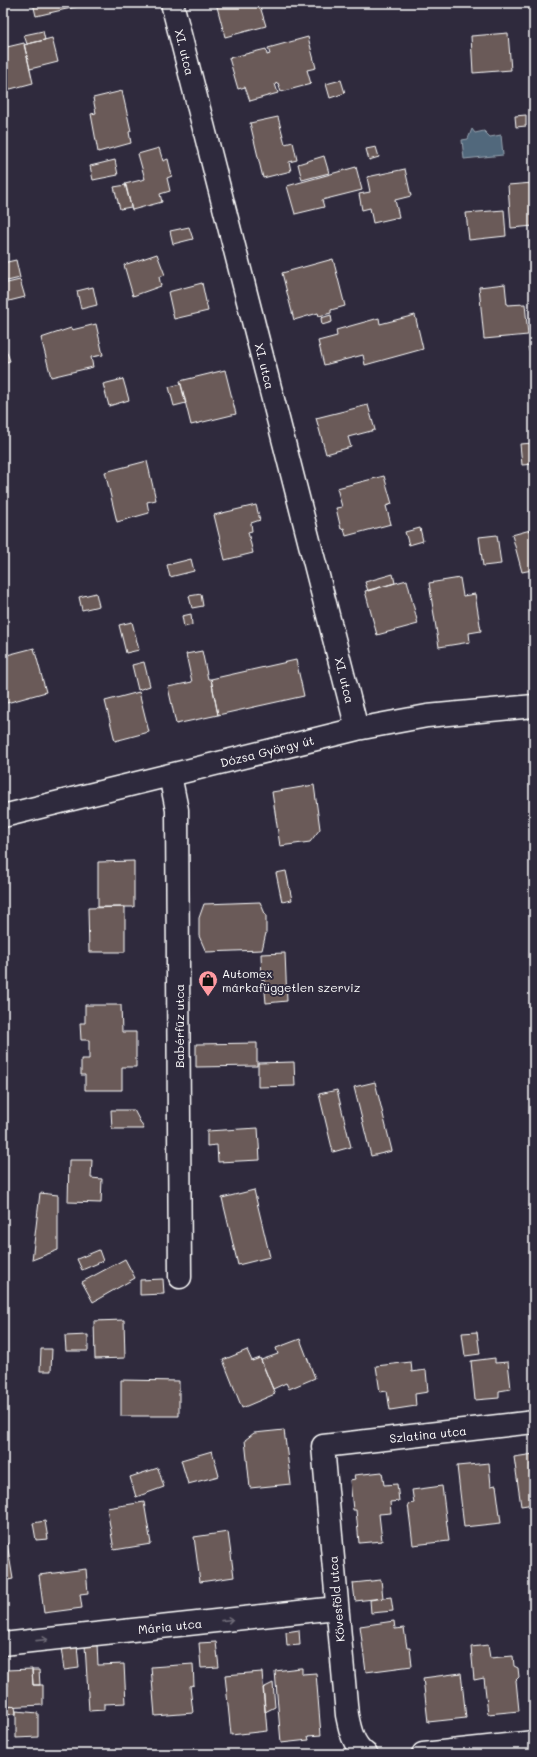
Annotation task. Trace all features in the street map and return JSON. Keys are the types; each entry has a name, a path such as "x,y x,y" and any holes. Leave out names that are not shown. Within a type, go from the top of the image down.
{"street":[{"name":"XI. utca","path":"172,3 357,729"},
{"name":"Dózsa György út","path":"3,816 357,729 427,716 534,706"},
{"name":"Babérfűz utca","path":"170,775 177,810 180,1277"},
{"name":"Szlatina utca","path":"323,1446 534,1422"},
{"name":"Kövesföld utca","path":"323,1446 346,1715 350,1733 362,1752"},
{"name":"Mária utca","path":"3,1644 336,1608"},
{"path":"423,1754 534,1742"}],"water":[{"path":"472,129 475,133 484,131 490,137 501,135 503,155 464,159 462,140 468,139"}],"building":[{"path":"33,3 84,3 84,5 36,16"},
{"path":"216,3 259,3 266,26 225,37"},
{"path":"43,31 45,40 27,44 24,35"},
{"path":"508,33 511,70 473,73 471,36"},
{"path":"308,37 316,68 307,70 311,84 281,92 278,83 275,84 278,93 250,101 245,87 238,89 229,58 266,49 267,55 270,54 268,48"},
{"path":"52,38 58,62 30,69 24,45"},
{"path":"24,43 33,83 3,91 3,48"},
{"path":"341,80 345,93 330,98 326,84"},
{"path":"122,91 131,131 129,132 131,143 98,152 91,114 96,113 93,98"},
{"path":"526,115 526,126 516,127 515,116"},
{"path":"278,117 285,144 293,142 297,160 289,162 291,171 263,178 250,123"},
{"path":"376,147 379,157 369,160 366,149"},
{"path":"159,148 163,161 168,159 172,176 167,178 170,191 160,194 162,202 132,210 125,184 145,179 138,154"},
{"path":"324,156 329,173 302,180 298,164"},
{"path":"115,160 118,175 93,180 90,166"},
{"path":"356,167 362,190 322,200 324,207 295,214 287,186"},
{"path":"405,169 411,196 395,200 399,217 373,223 370,208 362,210 359,194 370,192 367,177"},
{"path":"533,183 534,226 511,228 508,185"},
{"path":"126,185 131,207 120,209 114,187"},
{"path":"504,210 506,236 469,240 466,213"},
{"path":"189,227 193,239 173,244 170,231"},
{"path":"157,254 165,275 159,277 161,286 133,296 124,265"},
{"path":"333,259 345,306 331,310 331,313 319,316 318,313 294,320 282,273"},
{"path":"16,260 20,278 3,282 3,263"},
{"path":"20,280 25,297 5,302 3,284"},
{"path":"202,283 208,311 174,319 168,292"},
{"path":"505,284 507,305 525,304 528,335 484,339 479,287"},
{"path":"93,287 97,305 81,309 77,291"},
{"path":"331,315 332,322 322,325 321,318"},
{"path":"415,315 423,349 365,365 363,355 324,365 318,341 337,336 336,330 379,318 380,324"},
{"path":"96,324 103,355 91,357 93,367 51,377 41,338 71,328 72,330"},
{"path":"534,345 534,369 528,347"},
{"path":"3,347 5,347 10,361 3,363"},
{"path":"225,370 236,414 191,425 180,381"},
{"path":"123,379 129,400 109,406 103,384"},
{"path":"181,384 186,403 174,406 169,387"},
{"path":"368,405 375,430 348,437 351,447 326,454 316,418"},
{"path":"534,443 534,464 522,465 520,444"},
{"path":"147,461 156,500 147,502 149,513 117,522 105,472"},
{"path":"384,476 392,504 386,506 391,524 346,536 344,528 341,529 336,508 342,507 337,488"},
{"path":"256,505 260,520 251,523 252,531 248,532 253,553 225,560 214,515"},
{"path":"420,528 423,541 409,545 405,532"},
{"path":"534,529 534,579 532,570 522,572 512,535"},
{"path":"497,535 501,564 483,566 479,537"},
{"path":"191,559 194,571 170,577 167,565"},
{"path":"393,574 395,583 368,591 365,582"},
{"path":"460,578 463,596 475,594 481,631 469,633 470,642 439,647 429,583"},
{"path":"407,580 418,624 377,635 365,591"},
{"path":"96,593 99,606 82,610 79,597"},
{"path":"201,594 203,606 192,608 189,596"},
{"path":"191,614 192,625 184,627 182,616"},
{"path":"132,622 139,650 126,653 119,625"},
{"path":"34,648 46,692 3,704 3,656"},
{"path":"202,651 208,679 211,679 218,715 176,724 168,687 192,682 186,654"},
{"path":"296,660 304,696 218,715 211,679"},
{"path":"144,662 150,686 138,690 132,665"},
{"path":"139,692 149,732 115,741 105,701"},
{"path":"314,785 320,829 310,842 280,846 272,792"},
{"path":"134,861 134,907 98,907 98,862"},
{"path":"286,871 292,900 282,902 276,873"},
{"path":"260,902 266,916 266,933 262,950 206,952 199,936 199,918 204,904"},
{"path":"125,907 125,952 89,952 88,908"},
{"path":"285,953 287,1001 266,1003 264,980 262,980 261,954"},
{"path":"85,1005 121,1005 122,1032 136,1032 136,1067 122,1067 122,1090 85,1090 85,1075 81,1075 81,1059 89,1059 89,1040 81,1040 80,1023 85,1023"},
{"path":"257,1043 257,1066 196,1067 196,1044"},
{"path":"294,1062 295,1086 258,1087 258,1063"},
{"path":"375,1082 392,1151 371,1156 354,1087"},
{"path":"337,1090 351,1147 333,1152 319,1094"},
{"path":"111,1110 134,1110 144,1129 112,1129"},
{"path":"258,1128 260,1160 218,1162 217,1145 207,1146 207,1131"},
{"path":"69,1160 92,1160 91,1178 102,1179 101,1203 68,1202"},
{"path":"254,1190 270,1257 238,1265 222,1198"},
{"path":"40,1193 58,1195 58,1250 32,1260"},
{"path":"99,1250 103,1261 82,1270 77,1259"},
{"path":"125,1259 135,1278 93,1302 82,1282"},
{"path":"163,1279 164,1294 140,1295 140,1280"},
{"path":"124,1320 125,1358 95,1359 94,1321"},
{"path":"477,1332 480,1354 465,1356 462,1333"},
{"path":"88,1335 88,1351 66,1351 65,1336"},
{"path":"300,1339 315,1378 289,1389 286,1383 273,1389 261,1360 278,1354 276,1348"},
{"path":"41,1349 52,1349 51,1371 40,1371"},
{"path":"247,1350 252,1361 260,1358 275,1394 242,1408 223,1360"},
{"path":"495,1358 495,1363 508,1362 511,1389 499,1391 499,1398 475,1400 471,1361"},
{"path":"411,1362 412,1372 426,1370 428,1392 415,1394 416,1406 390,1410 387,1391 380,1392 376,1366"},
{"path":"121,1380 179,1381 179,1416 121,1416"},
{"path":"284,1430 291,1484 250,1488 245,1440 254,1433"},
{"path":"212,1451 219,1476 188,1484 181,1460"},
{"path":"534,1454 534,1504 521,1506 514,1457"},
{"path":"489,1463 491,1486 496,1485 501,1523 464,1527 457,1466"},
{"path":"158,1468 164,1487 136,1497 130,1477"},
{"path":"382,1472 384,1485 397,1484 399,1501 390,1502 391,1513 379,1514 382,1541 359,1543 356,1510 353,1510 350,1480 355,1479 354,1475"},
{"path":"442,1486 449,1541 413,1545 408,1504 414,1503 412,1490"},
{"path":"144,1502 151,1544 114,1550 107,1508"},
{"path":"45,1521 48,1539 36,1540 33,1523"},
{"path":"228,1532 234,1577 200,1582 194,1537"},
{"path":"7,1543 13,1579 3,1581 3,1544"},
{"path":"86,1569 88,1593 80,1594 82,1608 44,1613 39,1575"},
{"path":"381,1580 383,1598 355,1601 353,1583"},
{"path":"391,1597 393,1611 371,1613 370,1600"},
{"path":"394,1621 395,1629 404,1628 407,1648 410,1648 412,1666 366,1672 360,1626"},
{"path":"299,1630 300,1645 287,1646 286,1632"},
{"path":"216,1642 219,1667 201,1668 199,1643"},
{"path":"97,1644 98,1665 124,1664 126,1703 104,1704 104,1710 89,1711 85,1645"},
{"path":"77,1645 79,1668 64,1670 61,1647"},
{"path":"488,1645 490,1658 513,1656 514,1666 518,1668 519,1677 516,1680 519,1711 488,1714 484,1678 474,1680 471,1647"},
{"path":"193,1664 194,1685 190,1686 193,1713 155,1716 151,1667"},
{"path":"302,1668 302,1674 316,1673 321,1735 308,1736 309,1740 281,1743 275,1671"},
{"path":"32,1669 33,1685 43,1685 43,1705 3,1707 3,1686 8,1686 7,1670"},
{"path":"32,1670 39,1670 40,1685 33,1685"},
{"path":"262,1672 267,1731 231,1735 225,1675"},
{"path":"461,1673 466,1718 428,1722 423,1678"},
{"path":"273,1683 275,1707 265,1712 263,1688"},
{"path":"15,1706 16,1714 3,1715 3,1707"},
{"path":"16,1711 38,1713 38,1737 16,1738"}],"place":[{"name":"Automex márkafüggetlen szerviz","path":"208,997"}]}
